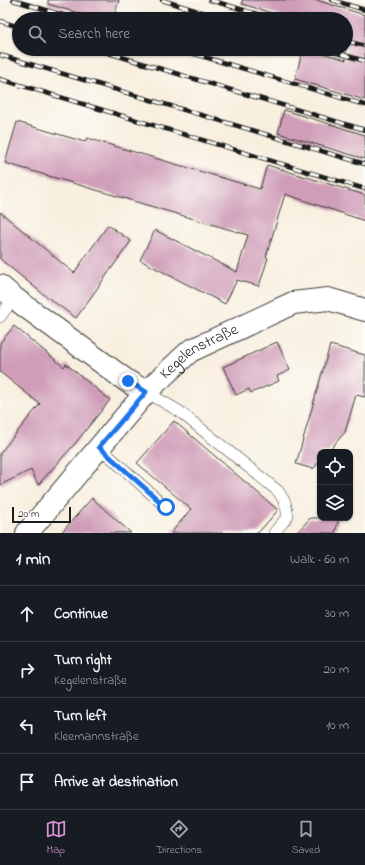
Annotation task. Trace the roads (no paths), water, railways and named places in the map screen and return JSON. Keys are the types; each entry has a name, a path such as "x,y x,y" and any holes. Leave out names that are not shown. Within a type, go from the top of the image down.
{"street":[{"path":"7,292 128,381 146,392"},
{"name":"Kegelenstraße","path":"27,533 146,392 190,351 293,302 328,299 365,310"}],"lane":[{"path":"0,317 7,292"},
{"path":"146,392 179,411 278,491 285,502 288,516 274,533"},
{"path":"99,447 166,507"}],"railway":[{"path":"13,0 53,12"},
{"path":"162,0 201,12"},
{"path":"210,0 250,12"},
{"path":"332,0 365,10"},
{"path":"0,21 12,25"},
{"path":"353,43 365,46"},
{"path":"0,55 365,164"},
{"path":"118,56 365,130"},
{"path":"201,56 365,105"},
{"path":"348,56 365,61"},
{"path":"0,79 365,189"}]}
